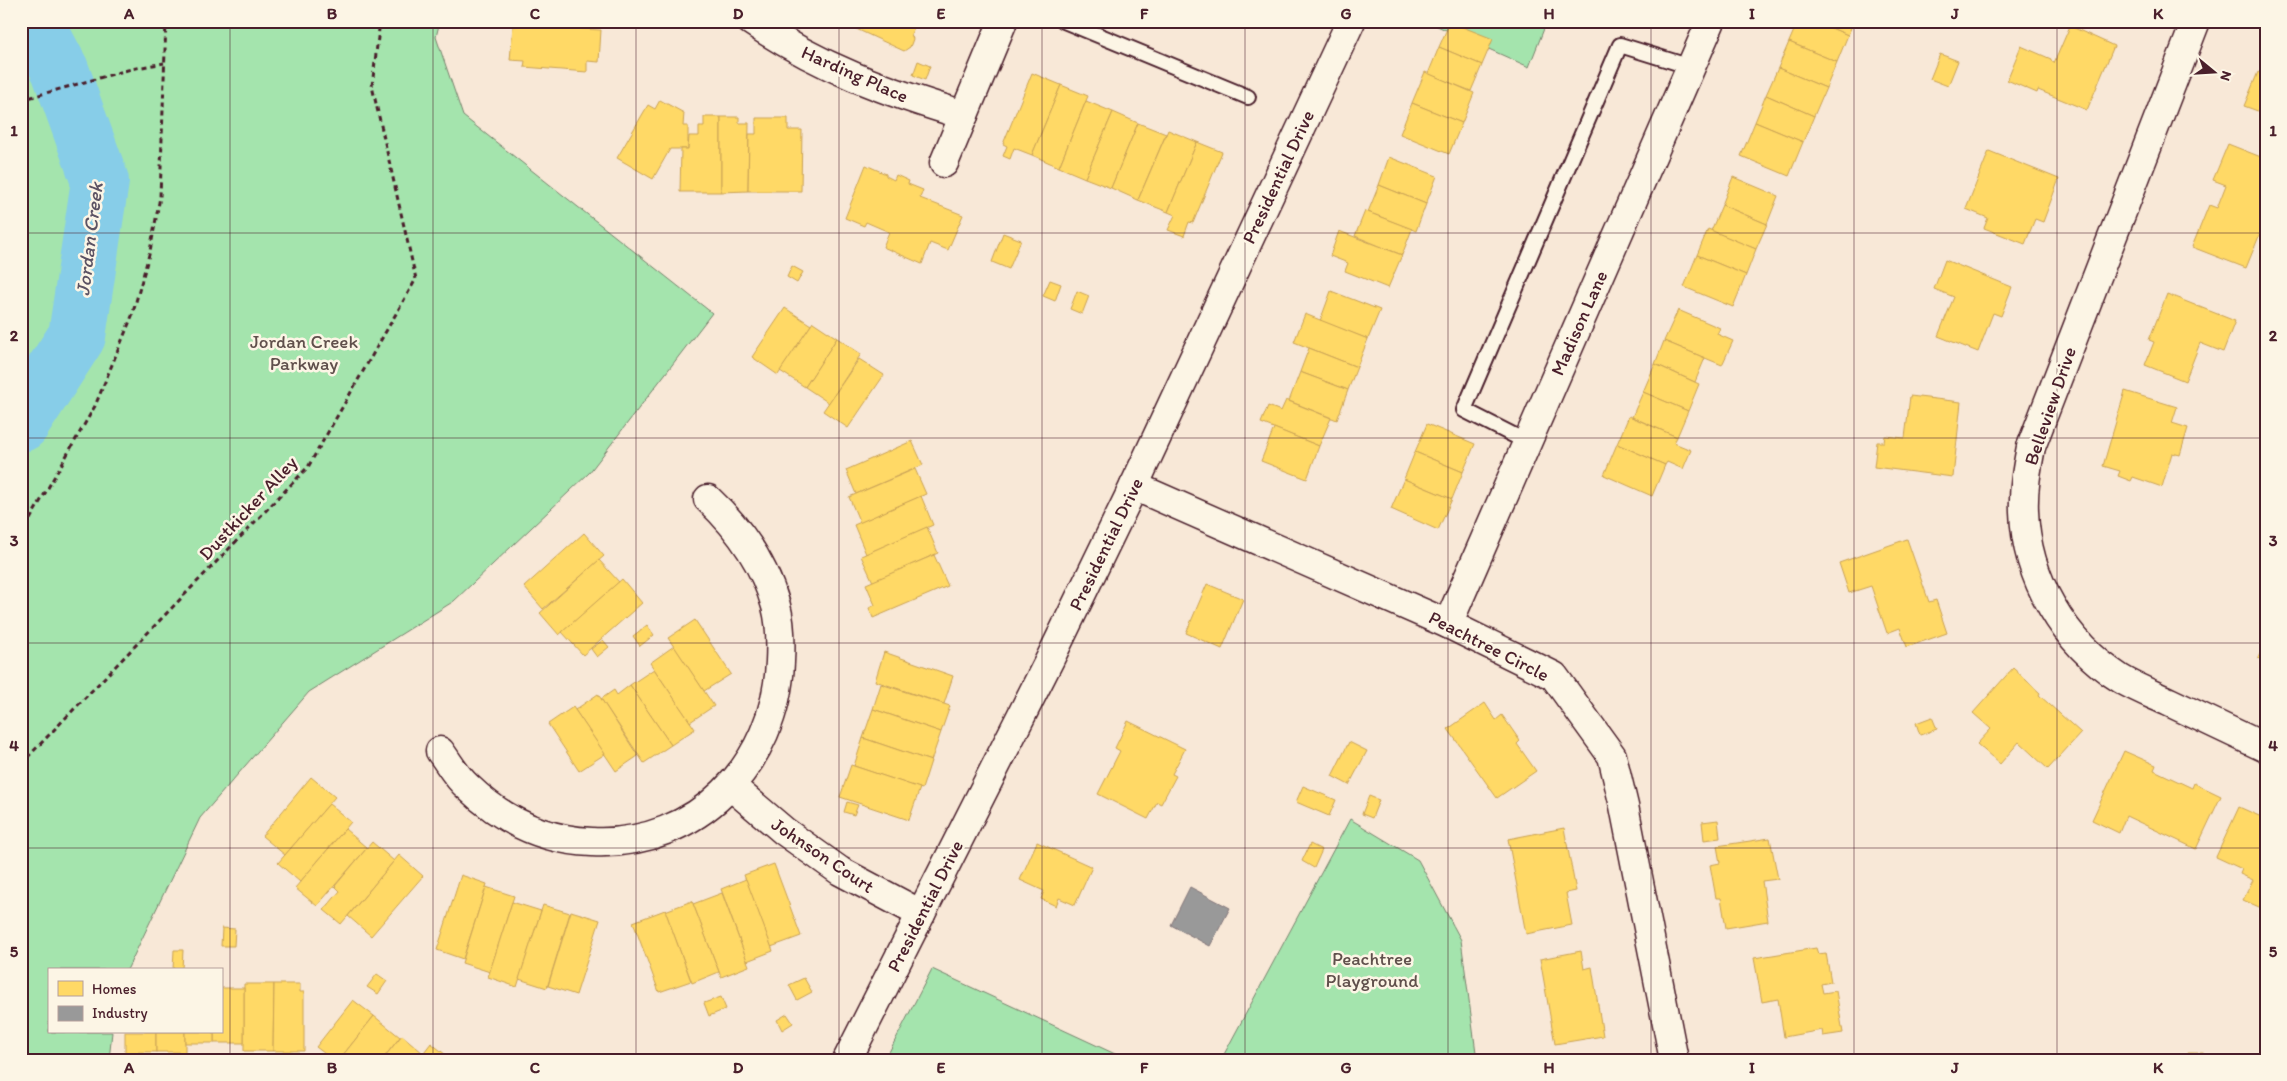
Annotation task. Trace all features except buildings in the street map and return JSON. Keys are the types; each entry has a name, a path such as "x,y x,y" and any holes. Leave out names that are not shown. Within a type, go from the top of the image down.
{"street":[{"name":"Harding Place","path":"751,21 774,37 835,69 898,95 964,115"},
{"path":"944,163 1003,21"},
{"name":"Presidential Drive","path":"847,1060 1050,659 1134,486 1351,21"},
{"name":"Madison Lane","path":"1448,624 1711,21"},
{"name":"Belleview Drive","path":"2196,21 2031,447 2026,475 2024,511 2030,554 2042,588 2063,626 2087,653 2122,679 2266,748"},
{"name":"Peachtree Circle","path":"1134,486 1448,624 1554,676 1612,756 1624,806 1674,1060"},
{"path":"440,751 466,786 500,815 534,832 570,841 608,843 646,837 681,824 713,803 731,786 752,759 770,722 780,682 781,641 776,607 761,567 749,544 728,518 708,499"},
{"name":"Johnson Court","path":"731,786 784,831 840,871 920,914"}],"lane":[{"path":"1064,21 1248,97"},
{"path":"1527,442 1464,410 1620,45 1691,68"}],"path":[{"path":"21,534 95,406 132,316 150,251 160,197 166,21"},
{"name":"Dustkicker Alley","path":"21,764 308,467 416,280 372,86 380,21"},
{"path":"21,100 131,69 164,63"}],"green space":[{"name":"Jordan Creek Parkway","path":"21,21 440,21 436,37 463,116 712,313 589,473 454,601 309,692 200,818 128,968 48,968 48,1034 112,1034 109,1060 21,1060"},
{"path":"1426,21 1547,21 1529,67"},
{"name":"Peachtree Playground","path":"1350,819 1418,860 1461,940 1477,1060 1221,1060"},
{"path":"932,969 1128,1060 885,1060"}],"waterway":[{"name":"Jordan Creek","path":"21,423 77,336 100,181 60,70 34,21"}]}
